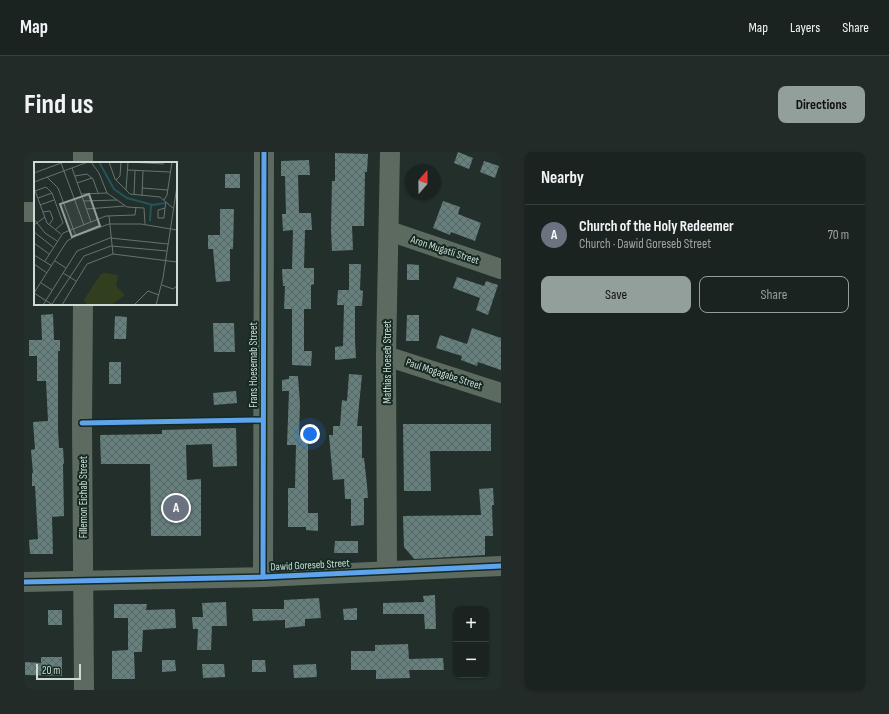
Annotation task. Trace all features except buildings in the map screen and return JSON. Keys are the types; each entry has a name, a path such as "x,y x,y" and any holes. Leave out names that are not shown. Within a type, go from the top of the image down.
{"street":[{"name":"Frans Hoesemab Street","path":"263,577 264,152"},
{"name":"Mathias Hoeseb Street","path":"387,571 386,356 390,152"},
{"name":"Aron Mugatli Street","path":"389,231 501,269"},
{"name":"Fillemon Eichab Street","path":"83,305 84,690"},
{"name":"Paul Mogagabe Street","path":"386,356 501,393"},
{"name":"Dawid Goreseb Street","path":"24,582 263,577 501,566"}],"cycle path":[{"path":"263,577 264,152"},
{"path":"82,423 263,420"},
{"path":"24,582 263,577 501,566"}],"place":[{"name":"Church of the Holy Redeemer","path":"176,508"}]}
